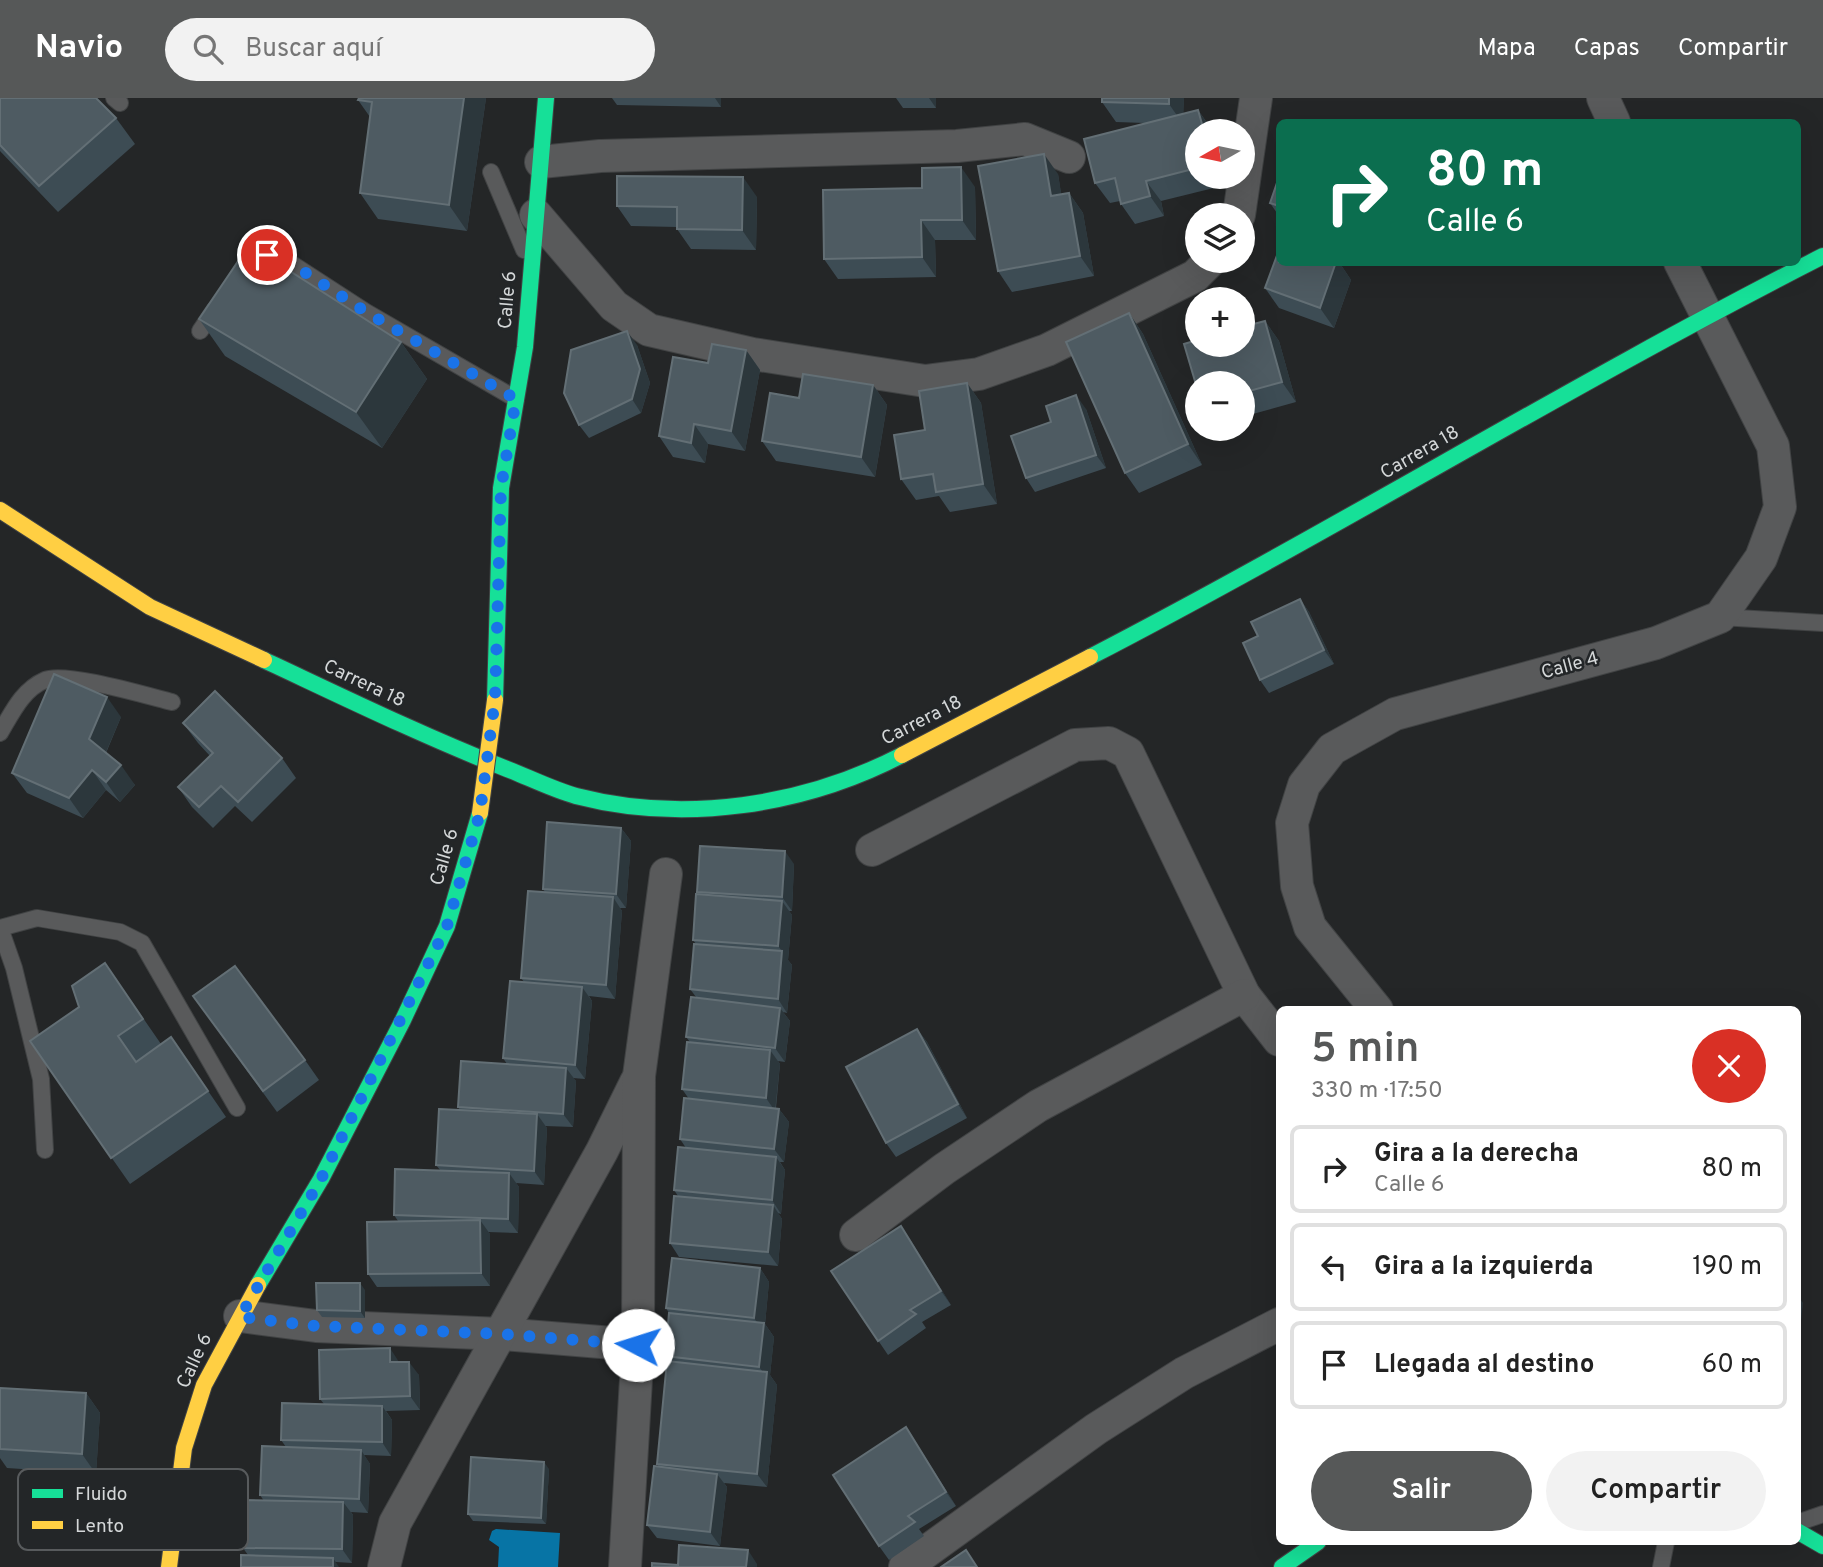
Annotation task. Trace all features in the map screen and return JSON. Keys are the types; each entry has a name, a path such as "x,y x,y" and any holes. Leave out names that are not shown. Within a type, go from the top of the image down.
{"street":[{"name":"Calle 6","path":"181,1469 184,1448 204,1385 240,1317 321,1179 403,1020 447,926 480,813 495,699 501,488 516,399 546,98"},
{"path":"1241,203 1256,98"},
{"path":"1603,98 1613,119"},
{"path":"541,162 613,155 957,146 1025,139 1069,157"},
{"path":"536,215 614,306 649,330 753,354 925,381 979,374 1047,350 1198,273"},
{"name":"Carrera 18","path":"0,510 150,607 445,744 574,795 615,804 707,809 771,803 841,781 895,759 1227,586 1705,316 1823,256"},
{"path":"1681,266 1773,446 1780,508 1761,558 1720,617"},
{"name":"Calle 4","path":"1374,1006 1310,927 1297,886 1292,823 1304,785 1332,750 1395,714 1656,643 1720,617"},
{"path":"872,850 1074,745 1109,743 1128,753 1244,995 1276,1036"},
{"path":"625,1567 638,1345 639,1076 666,874"},
{"path":"856,1235 944,1169 1038,1106 1244,995"},
{"path":"384,1567 395,1523 602,1151 639,1076"},
{"path":"240,1317 316,1326 501,1334 638,1345"},
{"path":"905,1567 1096,1429 1184,1373 1276,1326"},
{"path":"1801,1533 1823,1546"},
{"path":"1282,1567 1314,1545"}],"lane":[{"path":"491,172 531,268"},
{"path":"235,278 254,258 267,255 289,262 366,312 516,399"},
{"path":"200,331 221,300"},
{"path":"1720,617 1783,623 1823,623"},
{"path":"0,733 20,699 46,679 74,679 172,702"},
{"path":"45,1150 41,1079 14,968 0,928 37,918 120,932 142,943 237,1108"},
{"path":"1801,1522 1823,1514"},
{"path":"1661,1567 1665,1545"}],"water":[{"path":"496,1529 560,1533 558,1567 498,1567 499,1547 489,1540 492,1531"}],"building":[{"path":"0,98 96,98 116,118 39,186 0,145"},
{"path":"464,98 449,205 360,193 372,102 358,100"},
{"path":"1102,98 1169,98 1169,104 1102,102"},
{"path":"1198,110 1201,119 1185,119 1185,171 1146,181 1150,196 1121,204 1115,178 1095,183 1084,139"},
{"path":"1044,154 1051,196 1069,193 1080,256 998,271 978,166"},
{"path":"961,167 962,220 921,220 922,257 824,259 823,190 922,188 922,168"},
{"path":"617,176 743,177 742,230 677,229 677,207 617,206"},
{"path":"1276,186 1276,205 1270,203"},
{"path":"249,245 401,342 356,412 199,319"},
{"path":"1276,258 1276,266 1335,266 1320,308 1265,288"},
{"path":"1129,313 1188,444 1125,473 1066,342"},
{"path":"1265,321 1282,382 1255,389 1255,371 1192,371 1188,357 1255,357 1255,324"},
{"path":"627,331 640,369 632,399 579,425 564,393 571,350"},
{"path":"712,344 746,350 731,431 694,424 691,443 659,436 673,357 708,363"},
{"path":"803,374 873,385 861,457 762,441 770,393 799,398"},
{"path":"967,383 983,484 936,492 933,474 901,479 894,435 925,430 919,391"},
{"path":"1076,395 1096,455 1026,478 1011,436 1051,422 1046,406"},
{"path":"1300,599 1324,650 1260,680 1243,643 1258,636 1251,622"},
{"path":"54,674 107,697 89,739 121,765 106,782 92,770 69,798 12,773"},
{"path":"215,691 282,758 238,802 221,786 199,807 178,787 213,753 183,723"},
{"path":"547,822 621,828 616,894 543,889"},
{"path":"700,846 785,851 782,897 697,892"},
{"path":"528,891 613,897 606,985 521,978"},
{"path":"696,894 782,901 778,946 693,940"},
{"path":"694,944 782,951 778,999 690,989"},
{"path":"105,963 143,1019 118,1036 136,1062 171,1037 208,1091 111,1158 30,1041 79,1007 72,986"},
{"path":"235,966 305,1060 263,1091 193,996"},
{"path":"510,981 582,987 575,1065 503,1058"},
{"path":"691,997 780,1008 775,1048 686,1037"},
{"path":"917,1029 958,1104 886,1143 846,1067"},
{"path":"687,1042 770,1050 766,1098 682,1089"},
{"path":"461,1061 566,1068 563,1114 458,1107"},
{"path":"684,1098 779,1109 774,1149 680,1139"},
{"path":"439,1109 537,1114 534,1171 436,1165"},
{"path":"678,1147 776,1157 772,1200 674,1190"},
{"path":"395,1169 509,1173 508,1219 394,1215"},
{"path":"674,1196 773,1205 768,1252 670,1243"},
{"path":"480,1220 481,1273 368,1274 367,1222"},
{"path":"901,1226 941,1291 910,1310 916,1314 878,1341 831,1271"},
{"path":"672,1258 760,1268 754,1318 666,1308"},
{"path":"316,1283 360,1283 360,1311 317,1310"},
{"path":"669,1313 764,1323 759,1367 665,1356"},
{"path":"390,1348 390,1362 409,1362 410,1396 320,1399 319,1350"},
{"path":"667,1361 767,1372 757,1474 657,1464"},
{"path":"0,1388 86,1393 82,1454 0,1449"},
{"path":"282,1403 382,1406 382,1442 281,1440"},
{"path":"906,1427 946,1492 908,1516 915,1522 879,1546 833,1475"},
{"path":"262,1446 361,1450 359,1499 260,1495"},
{"path":"471,1457 544,1462 541,1518 468,1514"},
{"path":"654,1466 717,1474 710,1532 647,1525"},
{"path":"248,1500 343,1502 342,1549 248,1548"},
{"path":"679,1545 748,1550 746,1567 652,1567 652,1563 678,1565"},
{"path":"966,1550 977,1567 941,1567"},
{"path":"241,1555 333,1558 333,1567 241,1567"}],"traffic: fast":[{"path":"495,700 501,488 525,347 546,98"},
{"path":"1090,657 1274,558 1730,304 1823,256"},
{"path":"264,660 472,755 576,796 617,804 659,809 701,809 784,798 864,773 902,755"},
{"path":"258,1285 321,1179 403,1020 447,926 480,813"},
{"path":"1801,1533 1823,1546"},
{"path":"1282,1567 1314,1545"}],"traffic: slow":[{"path":"0,510 150,607 264,660"},
{"path":"902,755 1090,657"},
{"path":"480,813 495,700"},
{"path":"181,1469 184,1448 204,1385 258,1285"},
{"path":"169,1567 171,1550"}],"route":[{"path":"267,255 289,262 366,312 516,399 501,488 495,699 480,813 447,926 403,1020 321,1179 240,1317 316,1326 501,1334 638,1345"}]}
